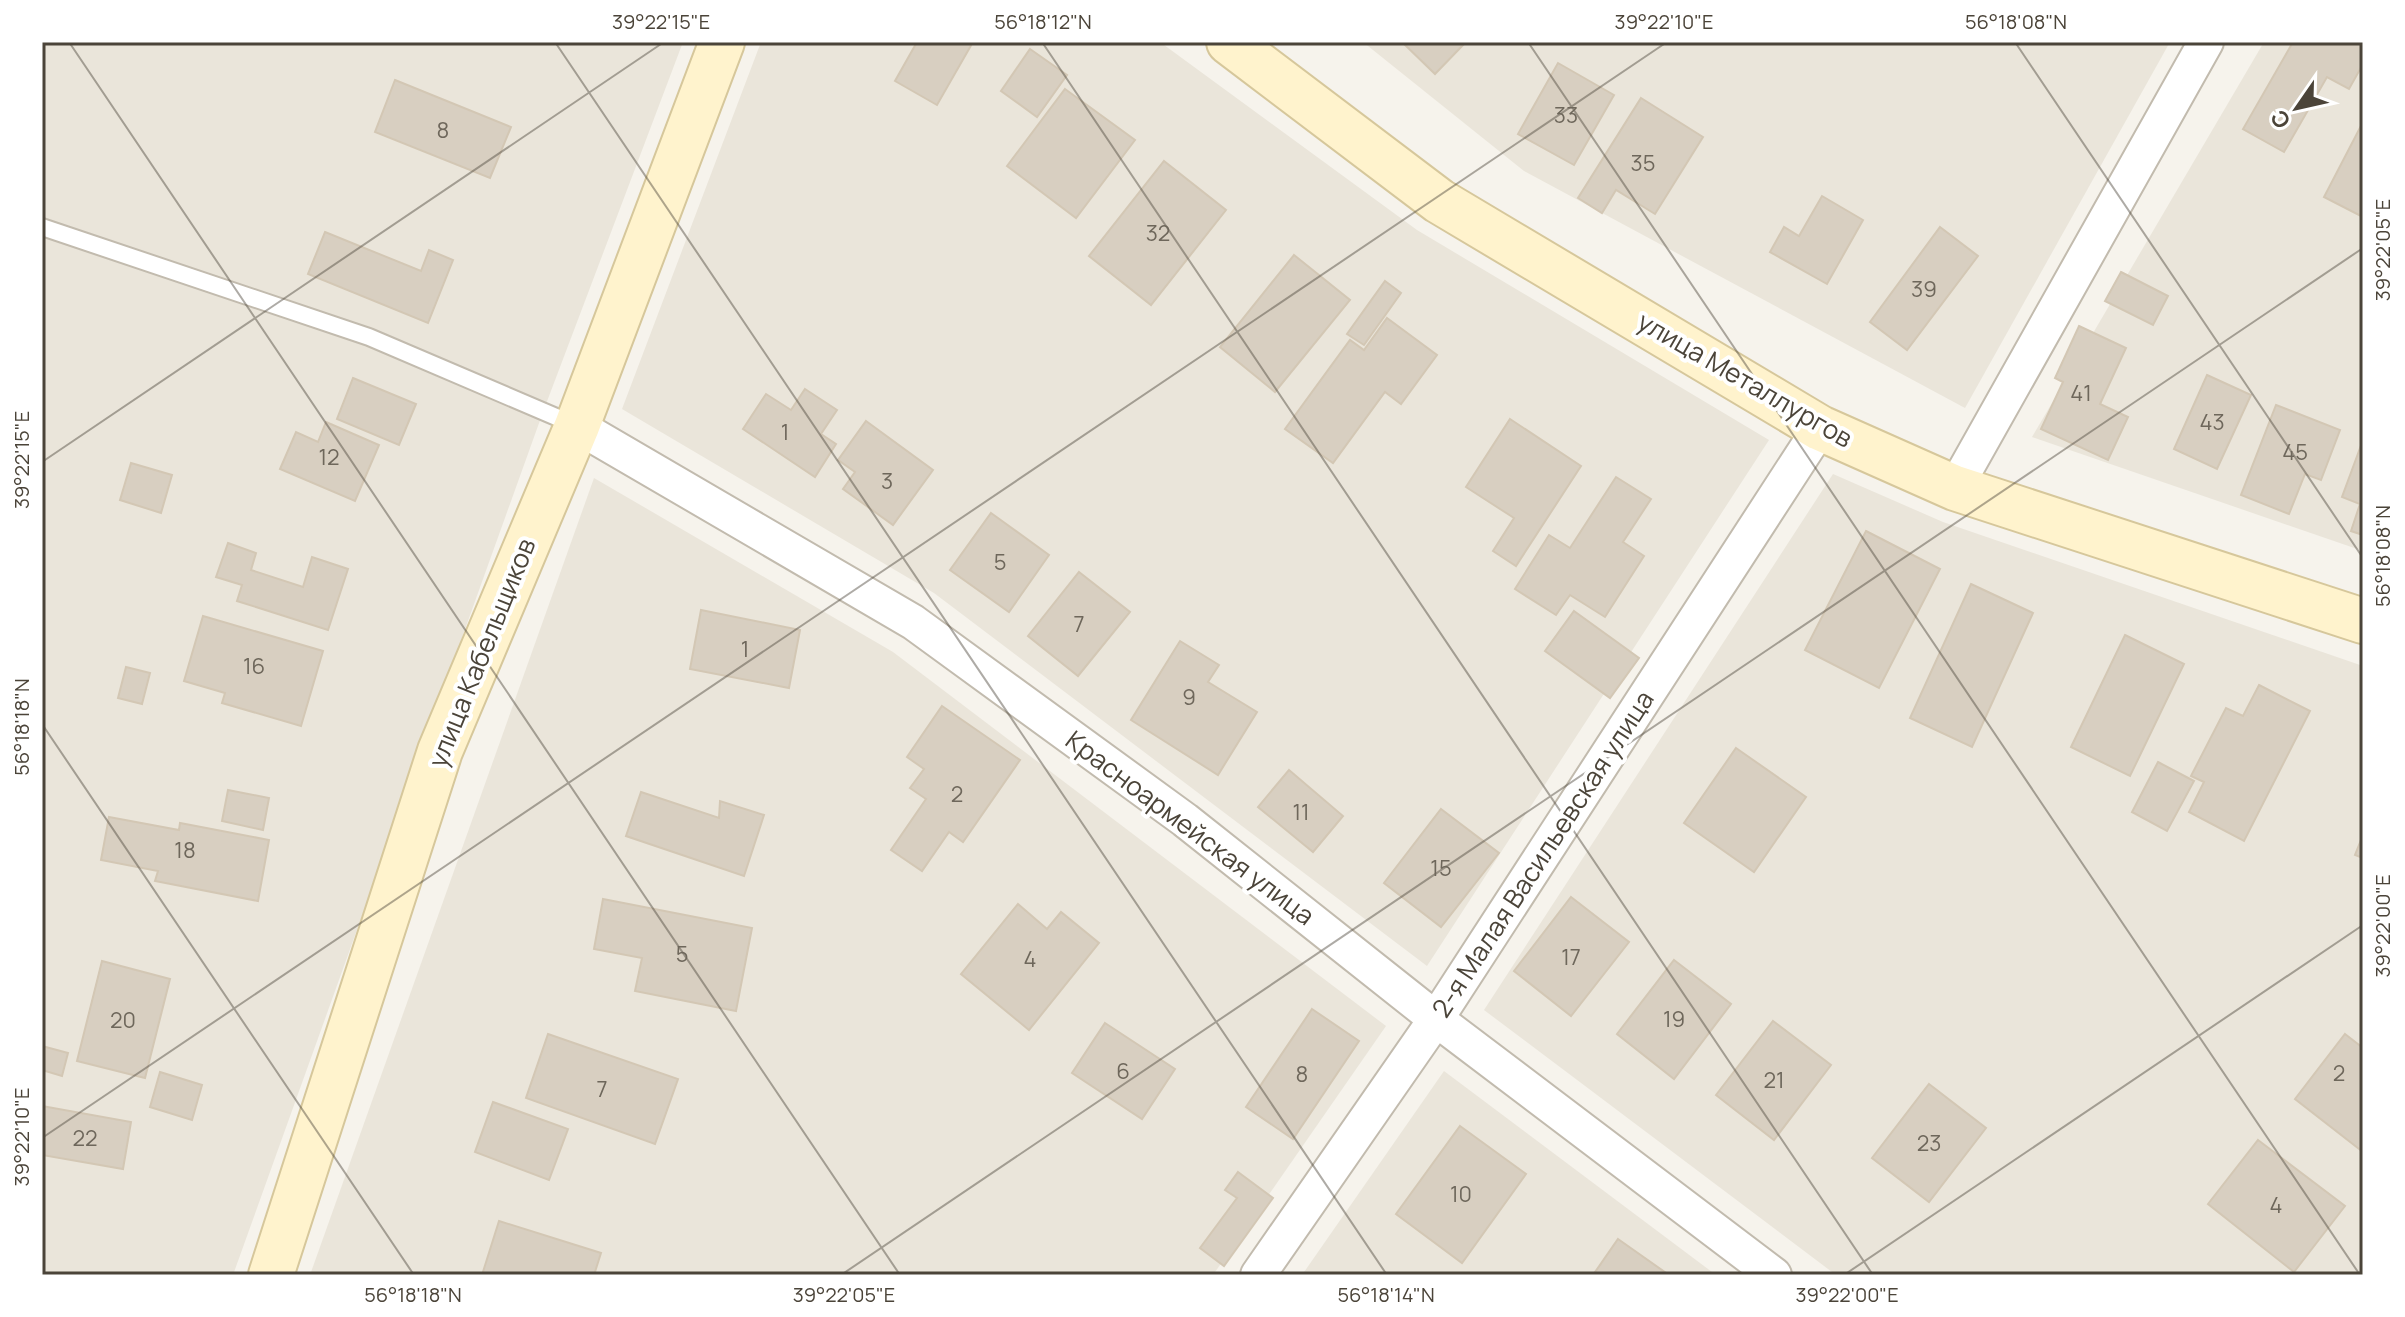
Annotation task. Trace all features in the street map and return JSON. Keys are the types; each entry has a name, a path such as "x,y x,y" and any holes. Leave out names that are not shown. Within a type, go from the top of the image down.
{"street":[{"name":"улица Кабельщиков","path":"271,1275 440,751 577,426 722,42"},
{"name":"улица Металлургов","path":"1229,42 1439,201 1820,428 1955,488 2363,621"},
{"path":"1955,488 2206,42"},
{"name":"Красноармейская улица","path":"577,426 913,622 1185,820 1436,1019 1774,1275"},
{"name":"2-я Малая Васильевская улица","path":"1258,1275 1436,1019 1820,428"}],"lane":[{"path":"42,227 369,337 577,426"}],"shaded area":[{"path":"42,42 683,42 543,412 233,1275 42,1275"},
{"path":"761,42 1160,42 1417,230 1769,440 1427,966 934,593 622,409"},
{"path":"1363,42 2170,42 1965,408 1524,171"},
{"path":"2264,42 2363,42 2363,551 2032,437"},
{"path":"1833,474 1943,522 2363,666 2363,1275 1836,1275 1484,1010"},
{"path":"594,478 893,652 1386,1026 1213,1275 310,1275"},
{"path":"1444,1071 1716,1275 1302,1275"}],"building":[{"path":"917,42 973,42 937,105 895,81"},
{"path":"1402,42 1466,42 1435,74"},
{"path":"2293,42 2363,42 2363,64 2349,89 2327,77 2284,152 2243,129"},
{"path":"1030,49 1067,75 1037,117 1001,91"},
{"path":"1558,63 1614,95 1574,165 1518,134"},
{"path":"395,80 511,127 490,178 375,132"},
{"path":"1065,89 1135,140 1076,218 1007,166"},
{"path":"1641,98 1703,137 1655,214 1616,190 1602,213 1578,198"},
{"path":"2363,122 2363,217 2324,197"},
{"path":"1164,161 1226,210 1151,305 1089,256"},
{"path":"1822,196 1863,220 1827,284 1770,252 1784,227 1799,236"},
{"path":"1940,227 1978,256 1907,350 1870,322"},
{"path":"325,232 421,271 429,250 453,260 428,323 308,274"},
{"path":"1294,255 1350,300 1275,392 1220,347"},
{"path":"2121,272 2168,296 2153,325 2105,301"},
{"path":"1385,281 1401,293 1364,345 1347,334"},
{"path":"1387,318 1437,355 1401,404 1385,392 1333,463 1285,429 1350,340 1364,350"},
{"path":"2079,326 2126,348 2100,404 2128,417 2108,460 2041,429 2063,382 2055,378"},
{"path":"2207,375 2251,395 2217,469 2174,449"},
{"path":"353,378 416,404 399,445 337,419"},
{"path":"805,389 837,410 821,434 836,444 815,477 743,429 766,394 791,410"},
{"path":"2276,405 2340,430 2321,480 2305,474 2289,514 2241,495"},
{"path":"1510,419 1581,466 1516,566 1493,551 1514,518 1466,487"},
{"path":"866,421 933,470 893,525 843,489 855,472 838,460"},
{"path":"326,422 379,445 355,501 280,469 296,432 318,442"},
{"path":"2363,440 2363,535 2351,531 2360,504 2342,497"},
{"path":"131,463 172,475 161,513 120,500"},
{"path":"1616,477 1651,499 1623,542 1644,556 1605,617 1570,595 1556,615 1515,589 1549,535 1570,548"},
{"path":"991,513 1049,555 1009,612 950,570"},
{"path":"1866,531 1940,569 1879,688 1805,650"},
{"path":"228,543 256,553 251,570 303,587 312,557 348,569 328,630 237,601 242,585 216,577"},
{"path":"1079,572 1130,612 1078,676 1028,636"},
{"path":"1971,584 2033,613 1972,747 1910,718"},
{"path":"701,610 800,630 789,688 690,669"},
{"path":"1574,611 1639,658 1610,698 1545,651"},
{"path":"203,616 323,651 301,726 222,703 225,693 184,681"},
{"path":"2125,635 2184,664 2130,776 2071,747"},
{"path":"1180,641 1219,665 1208,682 1257,712 1218,775 1131,720"},
{"path":"126,667 150,673 142,704 118,698"},
{"path":"2259,685 2310,711 2244,841 2189,812 2204,782 2191,776 2226,708 2243,716"},
{"path":"942,706 1020,760 963,842 949,832 922,871 891,850 926,799 910,788 924,769 907,757"},
{"path":"1736,748 1806,797 1754,872 1684,823"},
{"path":"2158,762 2194,781 2167,831 2132,812"},
{"path":"1289,770 1343,816 1313,852 1258,807"},
{"path":"228,790 269,798 263,830 222,821"},
{"path":"641,792 719,818 720,801 764,815 744,876 626,836"},
{"path":"1441,809 1499,853 1441,927 1384,883"},
{"path":"109,817 179,830 180,823 269,840 258,901 155,881 158,871 101,860"},
{"path":"2363,835 2363,858 2355,855"},
{"path":"1571,897 1629,942 1571,1016 1514,971"},
{"path":"603,899 752,928 736,1011 635,991 642,958 594,949"},
{"path":"1018,904 1047,929 1061,912 1099,943 1029,1030 961,974"},
{"path":"1674,960 1731,1004 1674,1079 1617,1034"},
{"path":"102,961 170,979 145,1078 77,1061"},
{"path":"1312,1009 1359,1041 1293,1139 1246,1107"},
{"path":"1773,1021 1831,1065 1774,1140 1716,1095"},
{"path":"1105,1023 1175,1069 1142,1119 1072,1073"},
{"path":"548,1034 678,1079 655,1144 526,1098"},
{"path":"2345,1034 2363,1048 2363,1152 2295,1099"},
{"path":"42,1046 68,1053 62,1076 42,1070"},
{"path":"160,1072 202,1085 192,1120 150,1107"},
{"path":"1929,1084 1986,1128 1929,1202 1872,1158"},
{"path":"493,1102 568,1129 549,1180 475,1152"},
{"path":"42,1106 131,1122 123,1169 42,1155"},
{"path":"1460,1126 1526,1174 1462,1263 1396,1214"},
{"path":"2258,1140 2345,1206 2294,1272 2208,1204"},
{"path":"1238,1172 1273,1198 1224,1266 1200,1248 1237,1198 1225,1190"},
{"path":"499,1221 601,1253 594,1275 482,1275"},
{"path":"1618,1239 1669,1275 1593,1275"}]}
